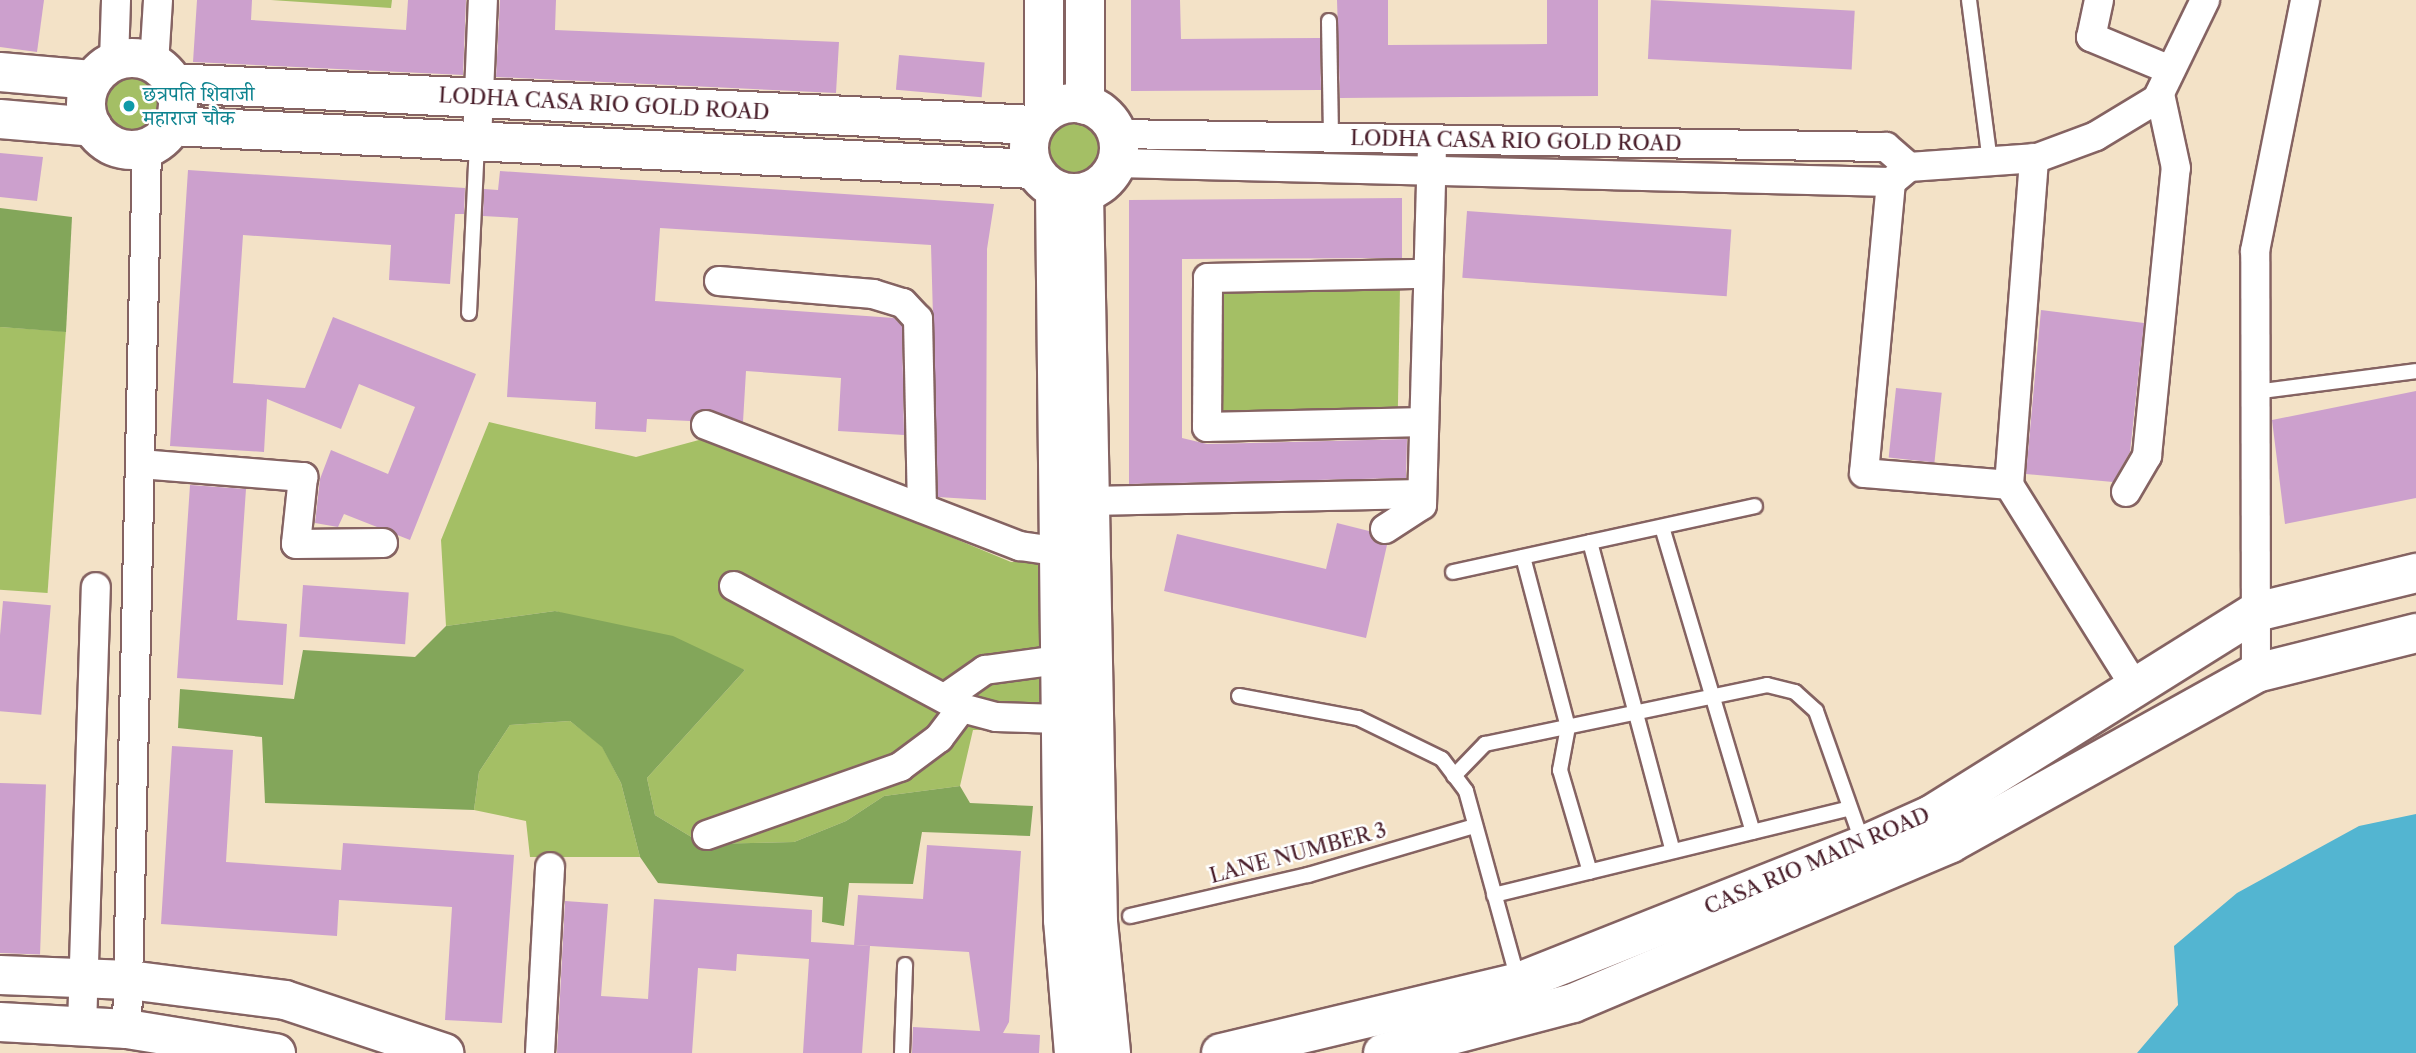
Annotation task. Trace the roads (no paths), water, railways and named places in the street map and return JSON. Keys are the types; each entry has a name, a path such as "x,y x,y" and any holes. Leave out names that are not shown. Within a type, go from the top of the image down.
{"street":[{"path":"93,127 86,108 103,71 116,0"},
{"path":"127,1029 140,464 159,136 178,103 163,73 158,0"},
{"path":"477,141 484,0"},
{"path":"1044,0 1040,120 1057,184 1090,501 1074,554"},
{"path":"1057,184 1117,149 1099,111 1085,105 1085,0"},
{"path":"2099,0 2091,37 2164,81 2176,168 2147,456 2126,492"},
{"name":"LODHA CASA RIO GOLD ROAD","path":"1117,149 1431,171 1900,175 2034,158 2096,136 2164,81 2205,0"},
{"path":"2256,673 2255,251 2305,0"},
{"name":"LODHA CASA RIO GOLD ROAD","path":"0,72 163,73 479,98 1040,120 1057,106 1085,105"},
{"name":"LODHA CASA RIO GOLD ROAD","path":"0,119 93,127 111,145 159,136 477,141 1057,184"},
{"name":"LODHA CASA RIO GOLD ROAD","path":"1117,149 1331,138 1886,148 1900,175"},
{"path":"1385,528 1418,510 1422,494 1426,274 1433,140"},
{"path":"2034,158 2008,485 2135,687"},
{"path":"1900,175 1864,473 2008,485"},
{"path":"1057,184 1075,599 1080,881 1074,1053"},
{"path":"1423,422 1207,427 1208,278 1426,274"},
{"path":"719,281 873,294 903,303 918,319 922,508"},
{"path":"706,425 922,508 1074,554"},
{"path":"140,464 303,477 296,544 383,543"},
{"path":"1090,501 1422,494"},
{"name":"CASA RIO MAIN ROAD","path":"1221,1053 1519,982 1864,845 1931,815 2256,612 2416,573"},
{"path":"734,586 953,703 996,718 1060,719"},
{"path":"82,1027 96,587"},
{"path":"1075,599 1059,660 1060,719 1080,881 1111,1053"},
{"name":"CASA RIO MAIN ROAD","path":"1383,1053 1573,1003 1951,843 2256,673 2416,633"},
{"path":"707,835 900,767 939,738 953,703 985,670 1059,660"},
{"path":"540,1053 550,867"},
{"path":"0,975 129,980 285,1000 444,1053"},
{"path":"0,1022 127,1029 276,1053"}],"lane":[{"path":"1969,0 1990,162"},
{"path":"1329,21 1331,138"},
{"path":"469,313 477,141"},
{"path":"2255,392 2416,372"},
{"path":"1453,572 1755,506"},
{"path":"1662,527 1753,832"},
{"path":"1590,542 1673,851"},
{"path":"1523,557 1568,727 1560,769 1590,872"},
{"path":"1454,776 1485,744 1767,685 1796,692 1816,711 1864,845"},
{"path":"1239,696 1358,718 1442,759 1454,776 1475,826 1519,982"},
{"path":"1494,895 1850,808"},
{"name":"LANE NUMBER 3","path":"1130,916 1308,876 1475,826"},
{"path":"902,1053 905,965"}],"water":[{"path":"2416,814 2416,1053 2137,1053 2178,1005 2174,946 2237,893 2359,826"}],"place":[{"name":"छत्रपति शिवाजी महाराज चौक","path":"129,106"}]}
